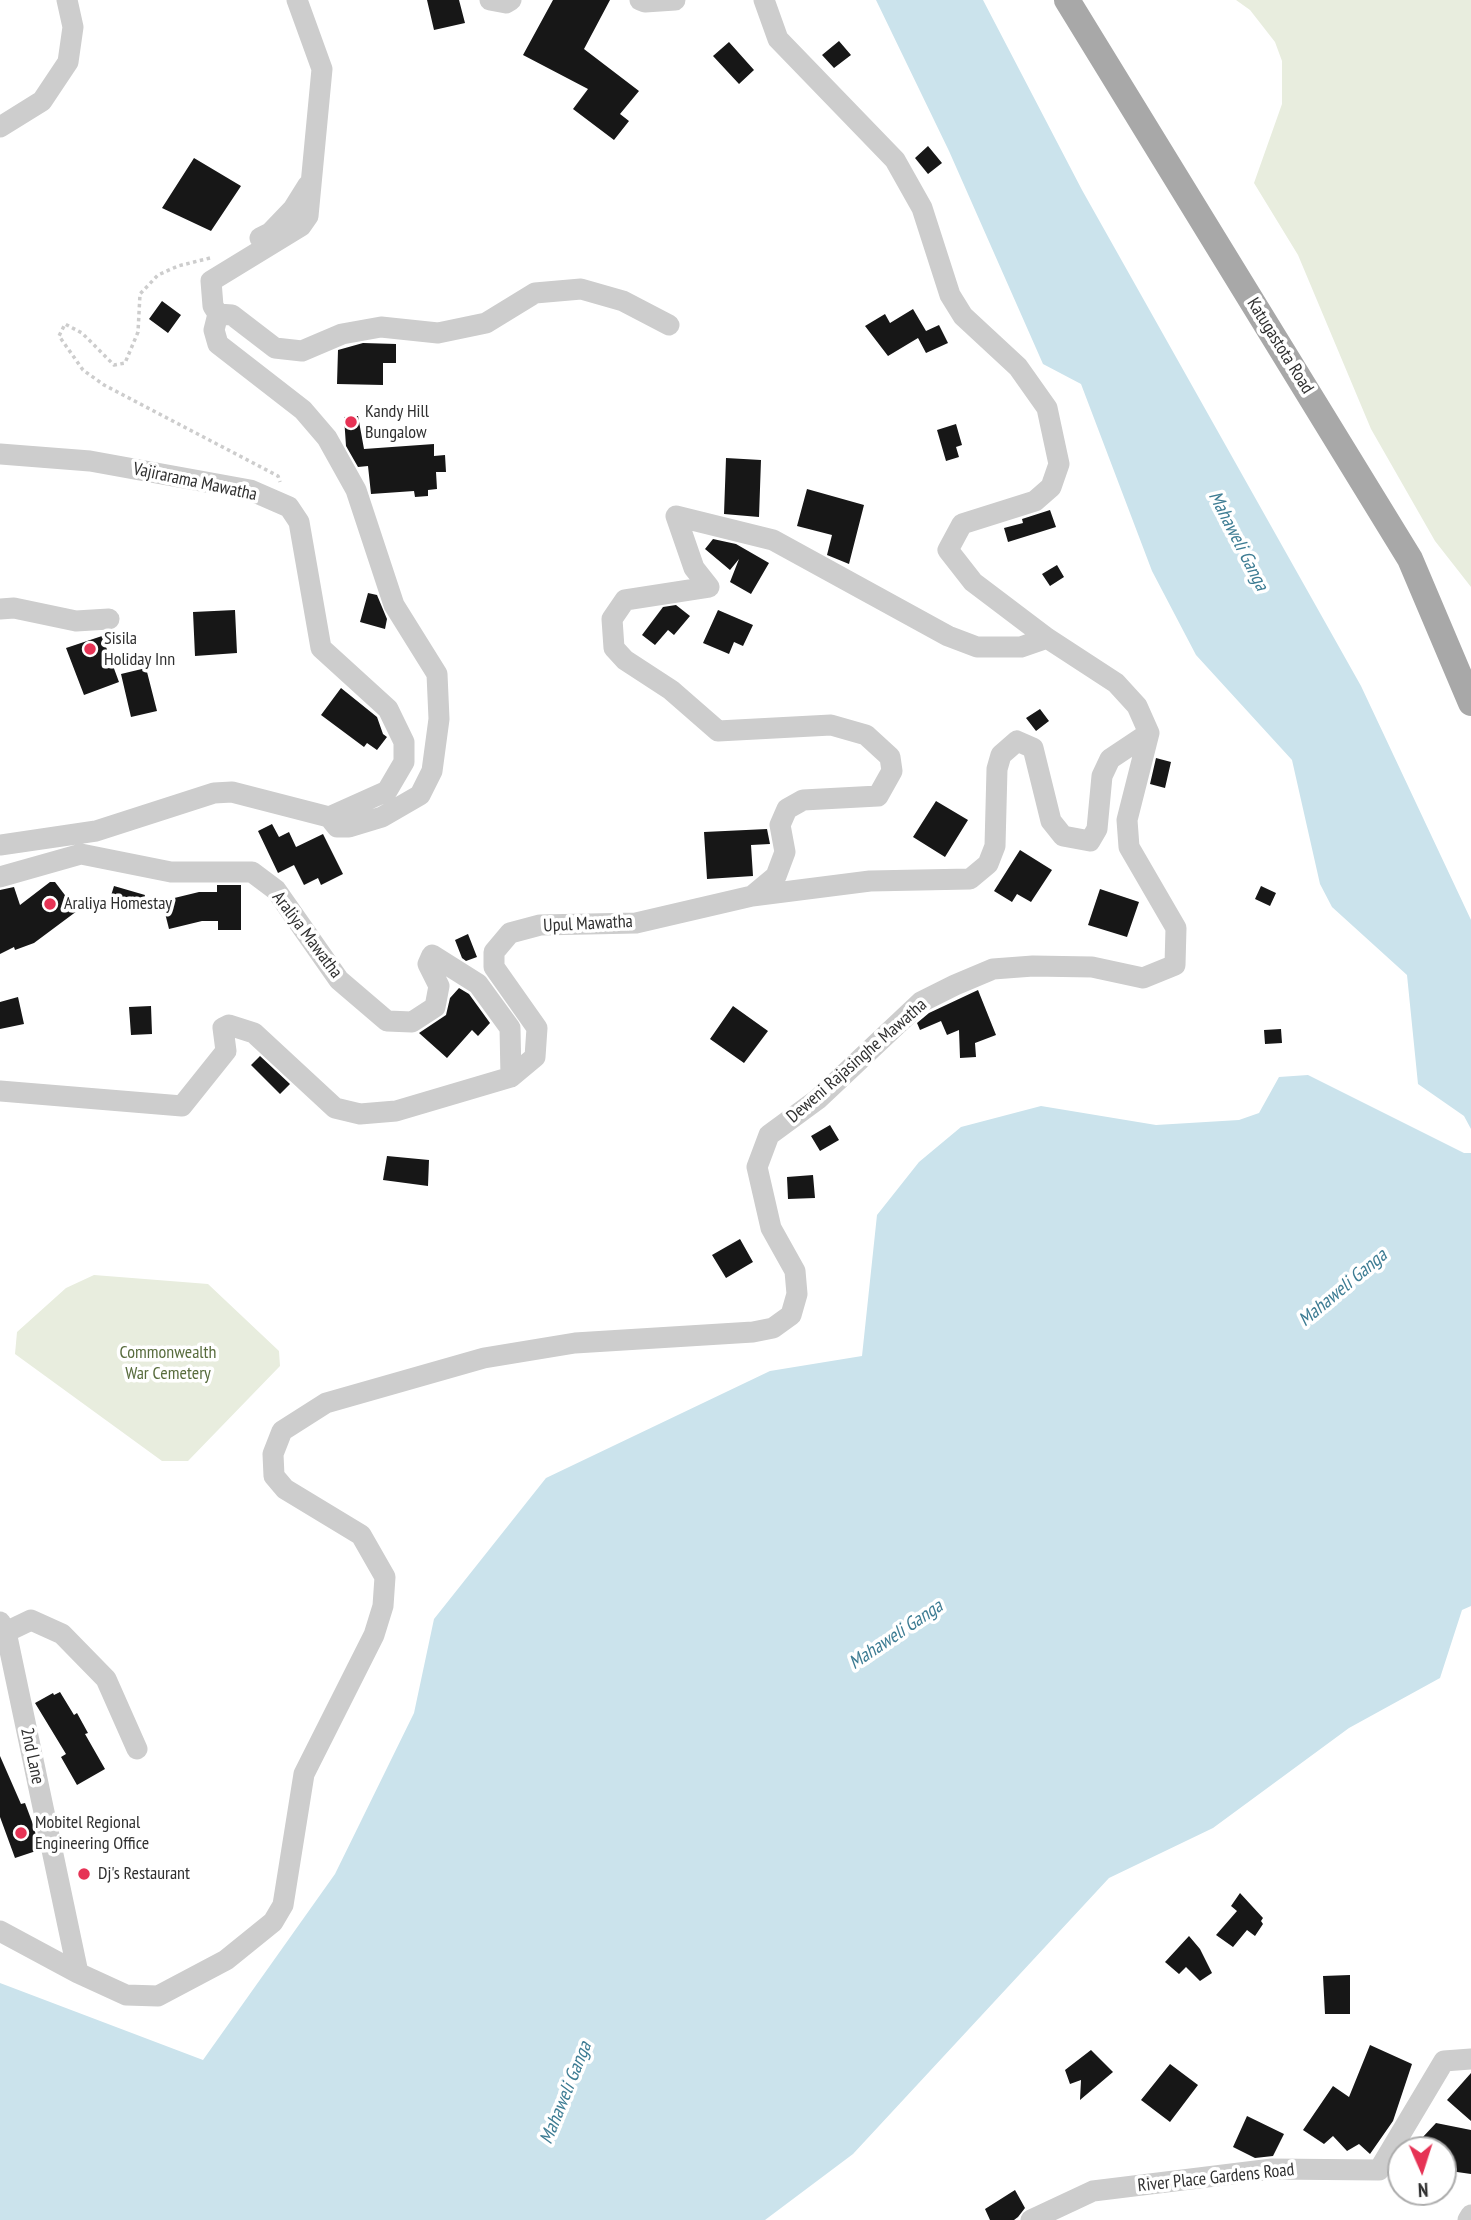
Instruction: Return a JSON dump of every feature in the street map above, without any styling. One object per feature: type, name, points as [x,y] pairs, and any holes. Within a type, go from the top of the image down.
[{"type":"main road","name":"Katugastota Road","points":[[1067,0],[1410,559],[1471,703]]},
{"type":"street","points":[[0,127],[42,101],[68,62],[73,27],[66,0]]},
{"type":"street","points":[[0,845],[96,831],[214,793],[232,792],[329,817],[337,827],[349,827],[382,817],[420,796],[432,771],[439,719],[437,674],[394,606],[356,490],[327,438],[303,410],[218,344],[214,330],[218,314],[214,306],[211,281],[301,226],[308,216],[322,69],[297,0]]},
{"type":"street","points":[[490,0],[511,0]]},
{"type":"street","points":[[640,0],[676,0]]},
{"type":"street","points":[[764,0],[778,38],[895,160],[922,208],[950,296],[963,316],[1018,367],[1047,408],[1059,464],[1051,487],[1035,501],[962,524],[948,550],[974,582],[1047,638],[1115,683],[1137,706],[1149,733]]},
{"type":"street","points":[[239,251],[270,233],[293,209],[311,180]]},
{"type":"street","points":[[218,314],[232,315],[275,348],[302,351],[342,334],[381,327],[439,333],[486,323],[535,293],[581,289],[622,301],[669,325]]},
{"type":"street","name":"Vajirarama Mawatha","points":[[0,454],[90,461],[250,490],[289,507]]},
{"type":"street","points":[[289,507],[299,522],[321,648],[388,709],[404,741],[404,762],[387,792],[329,817]]},
{"type":"street","points":[[752,896],[776,876],[785,852],[780,825],[787,809],[803,800],[878,796],[892,771],[890,757],[866,735],[831,724],[718,731],[671,690],[625,660],[614,648],[612,619],[625,600],[709,587],[694,568],[676,516],[773,540],[948,636],[976,646],[1021,647],[1047,638]]},
{"type":"street","points":[[0,609],[15,608],[76,621],[108,620]]},
{"type":"street","name":"Upul Mawatha","points":[[0,1091],[182,1107],[226,1052],[223,1028],[229,1025],[254,1033],[335,1108],[360,1114],[396,1111],[511,1077],[535,1057],[537,1028],[494,967],[494,952],[510,933],[540,925],[636,923],[752,896],[870,881],[970,880],[988,864],[995,846],[997,769],[1002,755],[1017,741],[1033,748],[1051,821],[1063,836],[1090,841],[1097,829],[1102,776],[1111,759],[1149,733]]},
{"type":"street","name":"Deweni Rajasinghe Mawatha","points":[[0,1931],[78,1973],[126,1995],[158,1996],[226,1960],[273,1922],[284,1905],[304,1774],[374,1635],[383,1606],[385,1577],[360,1535],[285,1489],[274,1476],[273,1454],[282,1431],[326,1403],[484,1358],[575,1343],[753,1332],[773,1328],[791,1315],[797,1294],[795,1271],[771,1228],[757,1167],[769,1135],[818,1099],[921,1002],[968,980],[993,970],[1033,966],[1092,967],[1143,978],[1175,965],[1175,928],[1129,847],[1128,820],[1149,733]]},
{"type":"street","name":"Araliya Mawatha","points":[[0,877],[81,853],[171,872],[251,872],[276,890],[339,980],[387,1021],[412,1022],[435,1007],[439,986],[428,964],[432,955],[478,984],[510,1028],[511,1077]]},
{"type":"street","points":[[3,1627],[31,1620],[62,1634],[106,1679],[137,1749]]},
{"type":"street","name":"2nd Lane","points":[[3,1627],[78,1973]]},
{"type":"street","name":"River Place Gardens Road","points":[[1031,2220],[1093,2191],[1272,2169],[1379,2170],[1444,2061],[1471,2059]]},
{"type":"street","points":[[1468,2220],[1471,2215]]},
{"type":"path","points":[[239,251],[178,266],[158,275],[140,294],[138,332],[125,363],[114,365],[82,333],[65,324],[59,336],[83,370],[104,385],[278,476],[289,507]]},
{"type":"green space","points":[[1236,0],[1471,0],[1471,587],[1435,541],[1371,429],[1298,255],[1254,183],[1282,104],[1282,61],[1275,42],[1250,10]]},
{"type":"green space","name":"Commonwealth War Cemetery","points":[[94,1275],[208,1284],[279,1351],[280,1366],[188,1461],[162,1461],[15,1354],[17,1332],[66,1288]]},
{"type":"water","name":"Mahaweli Ganga","points":[[876,0],[983,0],[1082,190],[1361,686],[1471,920],[1471,1129],[1464,1116],[1418,1084],[1407,975],[1332,907],[1320,884],[1292,760],[1196,655],[1152,571],[1081,384],[1043,364],[949,151]]},
{"type":"water","name":"Mahaweli Ganga","points":[[1308,1075],[1464,1153],[1471,1153],[1471,1606],[1462,1610],[1440,1678],[1349,1728],[1213,1828],[1109,1878],[853,2154],[765,2220],[0,2220],[0,1983],[203,2060],[335,1874],[414,1713],[434,1619],[546,1478],[770,1371],[862,1356],[877,1215],[919,1162],[961,1127],[1041,1106],[1156,1125],[1239,1120],[1259,1113],[1279,1077]]},
{"type":"building","points":[[427,0],[459,0],[465,23],[434,30]]},
{"type":"building","points":[[553,0],[610,0],[584,49],[639,91],[620,114],[629,121],[614,140],[573,109],[588,89],[523,55]]},
{"type":"building","points":[[839,41],[851,55],[834,68],[822,55]]},
{"type":"building","points":[[729,42],[754,70],[739,84],[713,56]]},
{"type":"building","points":[[928,146],[942,163],[928,174],[915,158]]},
{"type":"building","points":[[194,158],[241,186],[211,231],[162,208]]},
{"type":"building","points":[[162,301],[181,315],[168,333],[149,319]]},
{"type":"building","points":[[913,309],[926,331],[939,325],[948,343],[926,353],[918,338],[888,356],[865,326],[885,314],[890,323]]},
{"type":"building","points":[[363,343],[396,344],[396,363],[383,363],[383,385],[337,384],[338,350]]},
{"type":"building","points":[[358,416],[364,449],[434,444],[434,456],[445,455],[446,472],[436,472],[437,489],[428,490],[428,496],[415,497],[414,491],[371,494],[368,466],[358,467],[346,446],[344,417]]},
{"type":"building","points":[[956,424],[962,445],[956,447],[959,457],[946,461],[937,430]]},
{"type":"building","points":[[726,458],[761,460],[759,517],[724,514]]},
{"type":"building","points":[[807,489],[864,505],[849,564],[827,555],[832,535],[797,526]]},
{"type":"building","points":[[1050,510],[1056,527],[1008,542],[1004,528],[1023,523],[1022,519]]},
{"type":"building","points":[[713,539],[736,544],[769,563],[751,594],[730,582],[739,559],[730,570],[705,549]]},
{"type":"building","points":[[1057,565],[1064,577],[1050,586],[1042,574]]},
{"type":"building","points":[[368,593],[377,595],[387,619],[385,629],[360,622]]},
{"type":"building","points":[[676,605],[690,616],[674,635],[668,630],[655,645],[642,635],[663,607]]},
{"type":"building","points":[[235,610],[237,653],[195,656],[193,612]]},
{"type":"building","points":[[718,610],[753,625],[743,646],[734,642],[729,654],[703,643]]},
{"type":"building","points":[[102,636],[119,682],[84,695],[66,648]]},
{"type":"building","points":[[146,668],[157,711],[131,717],[121,674]]},
{"type":"building","points":[[341,688],[377,717],[383,734],[387,737],[377,750],[367,743],[364,747],[321,715]]},
{"type":"building","points":[[1040,709],[1049,721],[1036,731],[1026,718]]},
{"type":"building","points":[[1156,758],[1171,762],[1165,788],[1150,784]]},
{"type":"building","points":[[936,801],[968,820],[945,857],[913,837]]},
{"type":"building","points":[[272,824],[279,837],[289,832],[296,847],[323,834],[343,874],[321,885],[318,878],[304,885],[294,865],[278,873],[258,831]]},
{"type":"building","points":[[767,829],[770,844],[751,845],[753,876],[707,879],[704,832]]},
{"type":"building","points":[[1020,850],[1052,870],[1031,902],[1017,894],[1012,902],[994,891]]},
{"type":"building","points":[[50,882],[55,882],[77,911],[34,943],[15,950],[14,947],[0,954],[0,890],[14,887],[20,905]]},
{"type":"building","points":[[217,885],[241,885],[241,930],[218,930],[218,921],[202,921],[169,929],[162,901],[199,892],[217,892]]},
{"type":"building","points":[[114,886],[145,895],[141,909],[109,902]]},
{"type":"building","points":[[1261,886],[1276,893],[1270,906],[1255,899]]},
{"type":"building","points":[[1100,889],[1139,902],[1127,937],[1088,925]]},
{"type":"building","points":[[468,934],[477,957],[466,961],[462,958],[455,940]]},
{"type":"building","points":[[459,988],[469,994],[490,1023],[478,1036],[472,1030],[447,1058],[419,1033],[446,1015],[450,998]]},
{"type":"building","points":[[978,990],[996,1035],[975,1043],[976,1057],[960,1058],[959,1030],[947,1035],[941,1021],[920,1030],[917,1023],[929,1013]]},
{"type":"building","points":[[18,997],[24,1024],[0,1029],[0,1002]]},
{"type":"building","points":[[151,1006],[152,1034],[131,1035],[129,1007]]},
{"type":"building","points":[[733,1006],[768,1031],[744,1063],[710,1039]]},
{"type":"building","points":[[1281,1029],[1282,1043],[1265,1044],[1264,1030]]},
{"type":"building","points":[[260,1056],[290,1084],[280,1094],[251,1065]]},
{"type":"building","points":[[830,1125],[839,1140],[820,1151],[811,1136]]},
{"type":"building","points":[[387,1156],[429,1160],[428,1186],[383,1180]]},
{"type":"building","points":[[813,1175],[815,1198],[788,1199],[787,1177]]},
{"type":"building","points":[[740,1239],[753,1262],[726,1278],[712,1255]]},
{"type":"building","points":[[60,1692],[74,1715],[77,1713],[88,1733],[85,1734],[105,1769],[77,1785],[61,1757],[66,1754],[35,1703]]},
{"type":"building","name":"Mobitel Regional Engineering Office","points":[[0,1756],[21,1804],[25,1803],[39,1850],[15,1858],[0,1817]]},
{"type":"building","points":[[1240,1893],[1263,1918],[1263,1924],[1255,1936],[1247,1930],[1233,1947],[1216,1935],[1237,1911],[1231,1906]]},
{"type":"building","points":[[1189,1936],[1200,1949],[1212,1973],[1200,1981],[1186,1967],[1179,1974],[1165,1962]]},
{"type":"building","points":[[1350,1975],[1350,2014],[1325,2014],[1323,1976]]},
{"type":"building","points":[[1370,2045],[1412,2064],[1393,2121],[1370,2154],[1359,2144],[1347,2151],[1333,2136],[1324,2144],[1303,2130],[1333,2086],[1349,2097]]},
{"type":"building","points":[[1091,2050],[1113,2072],[1080,2100],[1081,2080],[1070,2084],[1065,2070]]},
{"type":"building","points":[[1170,2064],[1198,2085],[1170,2122],[1141,2100]]},
{"type":"building","points":[[1471,2073],[1471,2121],[1447,2100]]},
{"type":"building","points":[[1247,2116],[1284,2134],[1273,2156],[1255,2158],[1233,2147]]},
{"type":"building","points":[[1436,2123],[1471,2130],[1471,2174],[1457,2172],[1457,2136],[1424,2136]]},
{"type":"building","points":[[1015,2190],[1025,2208],[1018,2217],[1014,2220],[990,2220],[985,2209]]},
{"type":"place","name":"Kandy Hill Bungalow","points":[[351,422]]},
{"type":"place","name":"Sisila Holiday Inn","points":[[90,649]]},
{"type":"place","name":"Araliya Homestay","points":[[50,904]]},
{"type":"place","name":"Mobitel Regional Engineering Office","points":[[21,1833]]},
{"type":"place","name":"Dj's Restaurant","points":[[84,1874]]}]
